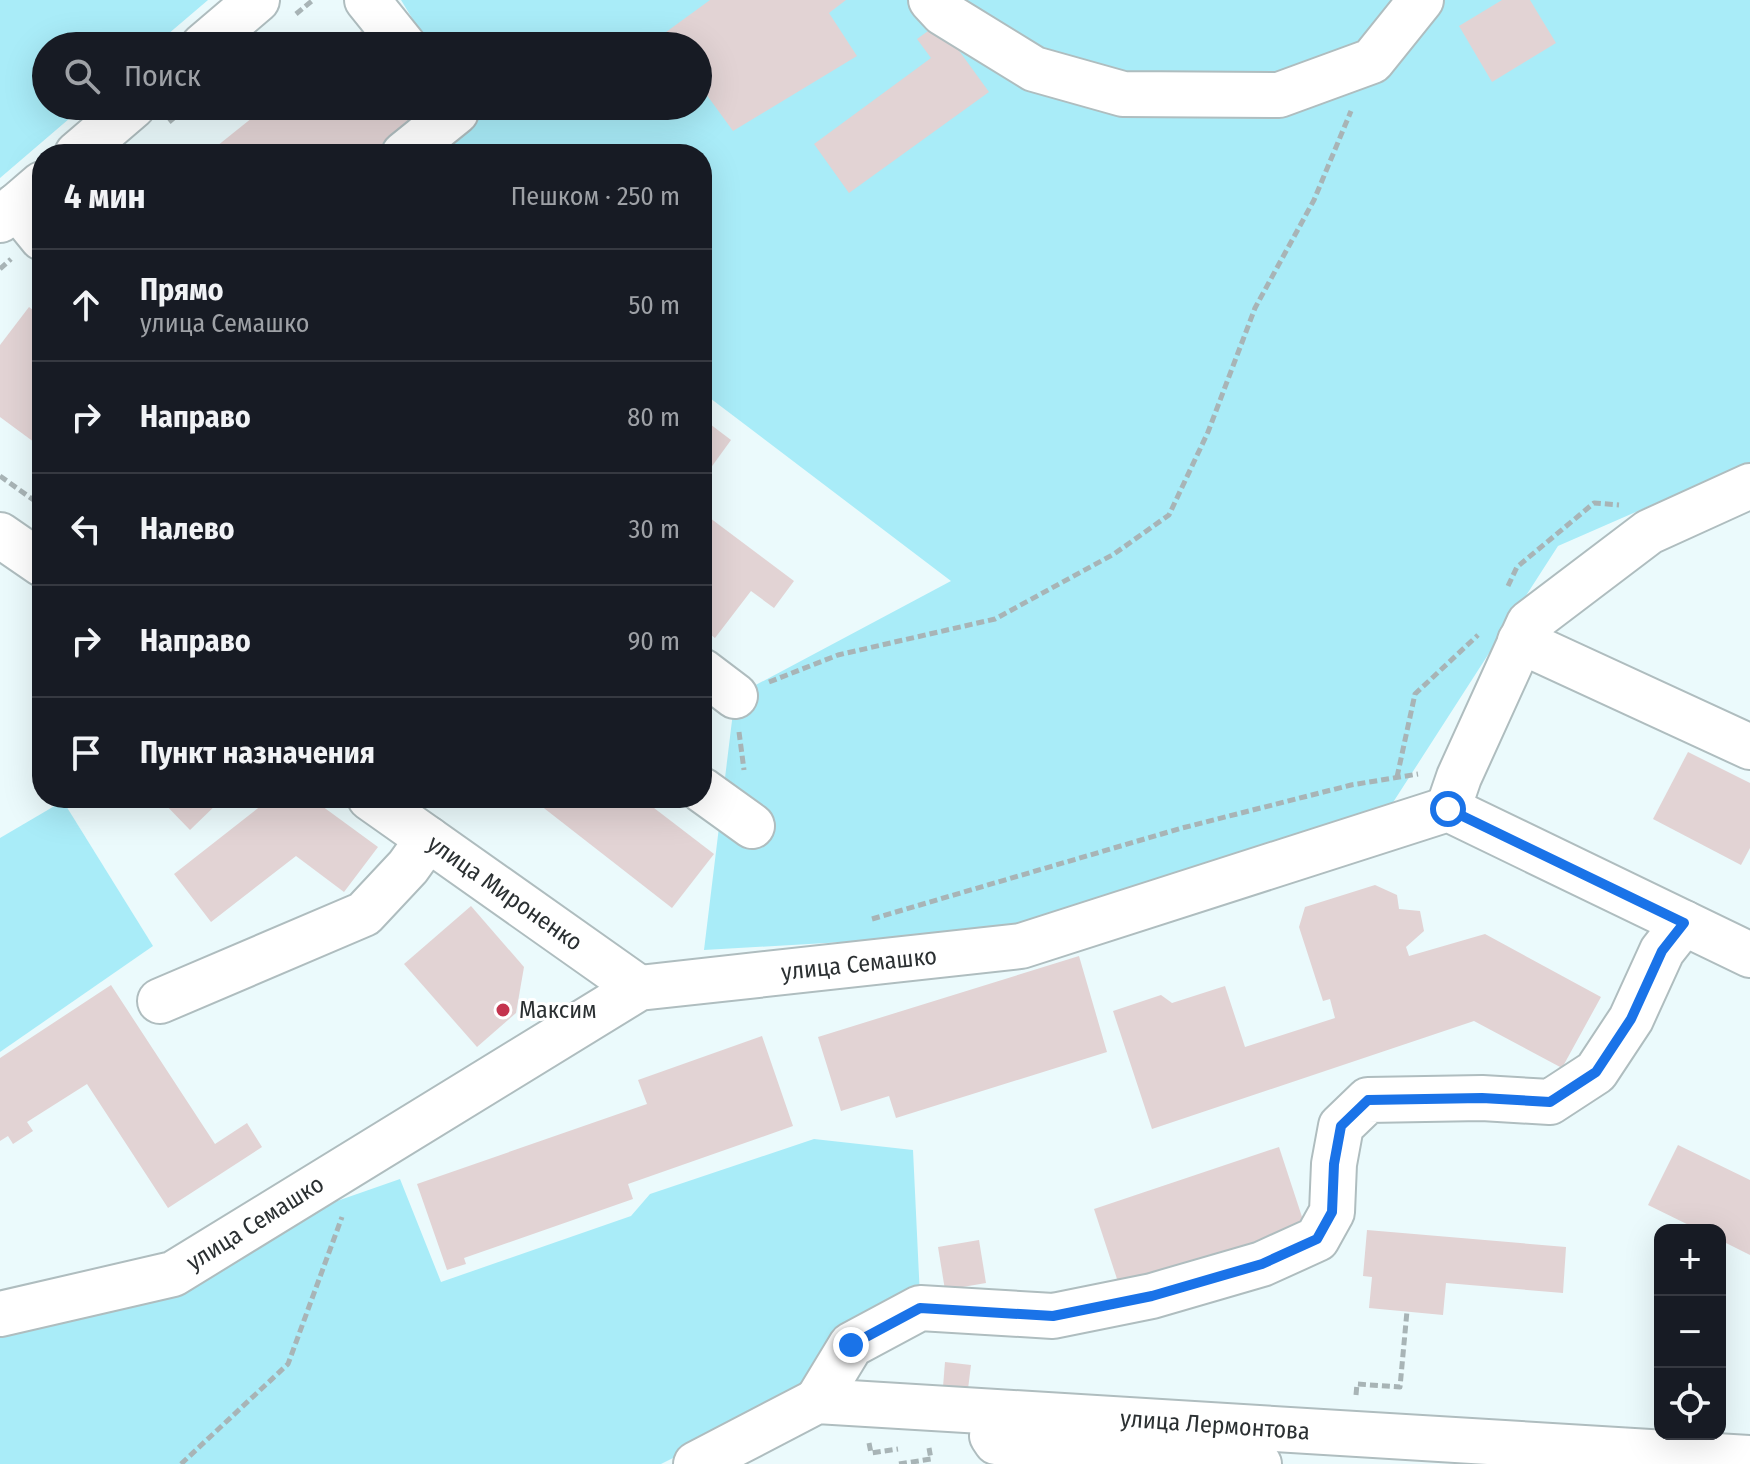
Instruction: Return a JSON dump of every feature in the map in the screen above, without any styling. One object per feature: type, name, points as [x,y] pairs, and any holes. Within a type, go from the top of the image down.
[{"type":"street","points":[[219,32],[257,0]]},
{"type":"street","points":[[367,0],[393,32]]},
{"type":"street","points":[[931,0],[943,13],[1034,69],[1123,94],[1279,95],[1372,61],[1421,0]]},
{"type":"street","points":[[89,144],[117,120]]},
{"type":"street","points":[[416,144],[446,120]]},
{"type":"street","points":[[1750,486],[1649,532],[1529,623],[1453,793],[1684,923],[1750,955]]},
{"type":"street","points":[[0,535],[32,557]]},
{"type":"street","points":[[1520,641],[1750,747]]},
{"type":"street","name":"улица Семашко","points":[[0,1314],[173,1274],[639,988],[1021,946],[1453,793]]},
{"type":"street","points":[[712,797],[752,826]]},
{"type":"street","name":"улица Мироненко","points":[[387,808],[639,988]]},
{"type":"street","points":[[160,1001],[364,914],[408,867],[428,839]]},
{"type":"street","points":[[696,1464],[817,1401],[851,1345],[920,1308],[1053,1316],[1152,1296],[1194,1284],[1262,1264],[1317,1239],[1332,1212],[1334,1164],[1341,1126],[1368,1100],[1482,1098],[1550,1102],[1596,1072],[1631,1019],[1662,951],[1684,923]]},
{"type":"street","name":"улица Лермонтова","points":[[817,1401],[1717,1458]]},
{"type":"street","points":[[975,1411],[996,1442],[1259,1464]]},
{"type":"path","points":[[752,826],[718,683],[995,619],[1114,554],[1169,515],[1208,432],[1255,308],[1314,200],[1372,61]]},
{"type":"path","points":[[0,476],[32,499]]},
{"type":"path","points":[[861,923],[1182,828],[1351,785],[1419,774],[1453,793]]},
{"type":"path","points":[[181,1464],[288,1364],[343,1216]]},
{"type":"path","points":[[1402,1369],[1407,1311]]},
{"type":"path","points":[[899,1464],[931,1459],[929,1445]]},
{"type":"shaded area","points":[[0,0],[208,0],[170,32],[32,32],[32,120],[68,120],[40,144],[32,144],[32,151],[0,178]]},
{"type":"shaded area","points":[[401,0],[1750,0],[1750,462],[1558,546],[1392,804],[1014,932],[704,950],[735,696],[951,581],[712,400],[712,144],[430,144],[453,120],[712,120],[712,32],[420,32]]},
{"type":"shaded area","points":[[51,808],[67,808],[153,946],[0,1052],[0,838]]},
{"type":"shaded area","points":[[814,1139],[913,1150],[920,1297],[809,1390],[661,1464],[0,1464],[0,1334],[173,1298],[317,1208],[400,1179],[441,1282],[631,1216],[650,1194]]},
{"type":"building","points":[[710,0],[846,0],[829,13],[857,56],[733,131],[712,102],[712,32],[666,32]]},
{"type":"building","points":[[1502,0],[1530,0],[1556,43],[1492,82],[1459,26]]},
{"type":"building","points":[[939,23],[989,92],[849,193],[814,144],[931,58],[917,39]]},
{"type":"building","points":[[250,120],[416,120],[386,144],[220,144]]},
{"type":"building","points":[[29,307],[32,309],[32,441],[0,417],[0,345]]},
{"type":"building","points":[[712,426],[731,440],[712,466]]},
{"type":"building","points":[[712,520],[794,581],[774,608],[751,591],[715,638],[712,636]]},
{"type":"building","points":[[1688,752],[1750,783],[1750,848],[1741,865],[1653,819]]},
{"type":"building","points":[[169,808],[213,808],[190,830]]},
{"type":"building","points":[[258,808],[325,808],[378,847],[344,892],[296,856],[211,922],[174,874]]},
{"type":"building","points":[[544,808],[654,808],[714,854],[672,908]]},
{"type":"building","points":[[1375,885],[1397,895],[1399,909],[1420,911],[1424,931],[1406,947],[1409,956],[1485,934],[1601,997],[1562,1068],[1474,1021],[1152,1129],[1113,1011],[1161,995],[1172,1003],[1225,986],[1245,1047],[1335,1018],[1330,999],[1323,1001],[1299,927],[1305,907]]},
{"type":"building","points":[[471,906],[524,967],[516,1013],[477,1047],[404,964]]},
{"type":"building","points":[[1079,956],[1107,1052],[896,1118],[889,1096],[841,1111],[818,1037]]},
{"type":"building","points":[[111,985],[215,1144],[247,1123],[262,1147],[168,1208],[87,1084],[27,1122],[33,1131],[13,1144],[8,1136],[0,1141],[0,1058]]},
{"type":"building","points":[[762,1036],[793,1126],[628,1184],[633,1199],[464,1258],[466,1264],[447,1270],[417,1184],[647,1104],[638,1080]]},
{"type":"building","points":[[1678,1145],[1750,1180],[1750,1255],[1726,1243],[1726,1224],[1687,1224],[1648,1205]]},
{"type":"building","points":[[1279,1147],[1305,1226],[1120,1288],[1094,1209]]},
{"type":"building","points":[[1367,1230],[1566,1247],[1563,1293],[1446,1283],[1443,1315],[1369,1308],[1372,1277],[1363,1276]]},
{"type":"building","points":[[979,1240],[986,1283],[945,1290],[938,1247]]},
{"type":"building","points":[[945,1362],[971,1365],[968,1389],[943,1387]]},
{"type":"place","name":"Максим","points":[[503,1010]]},
{"type":"route","points":[[851,1345],[920,1308],[1053,1316],[1152,1296],[1262,1264],[1317,1239],[1332,1212],[1334,1164],[1341,1126],[1368,1100],[1482,1098],[1550,1102],[1596,1072],[1631,1019],[1662,951],[1684,923],[1448,809]]}]
